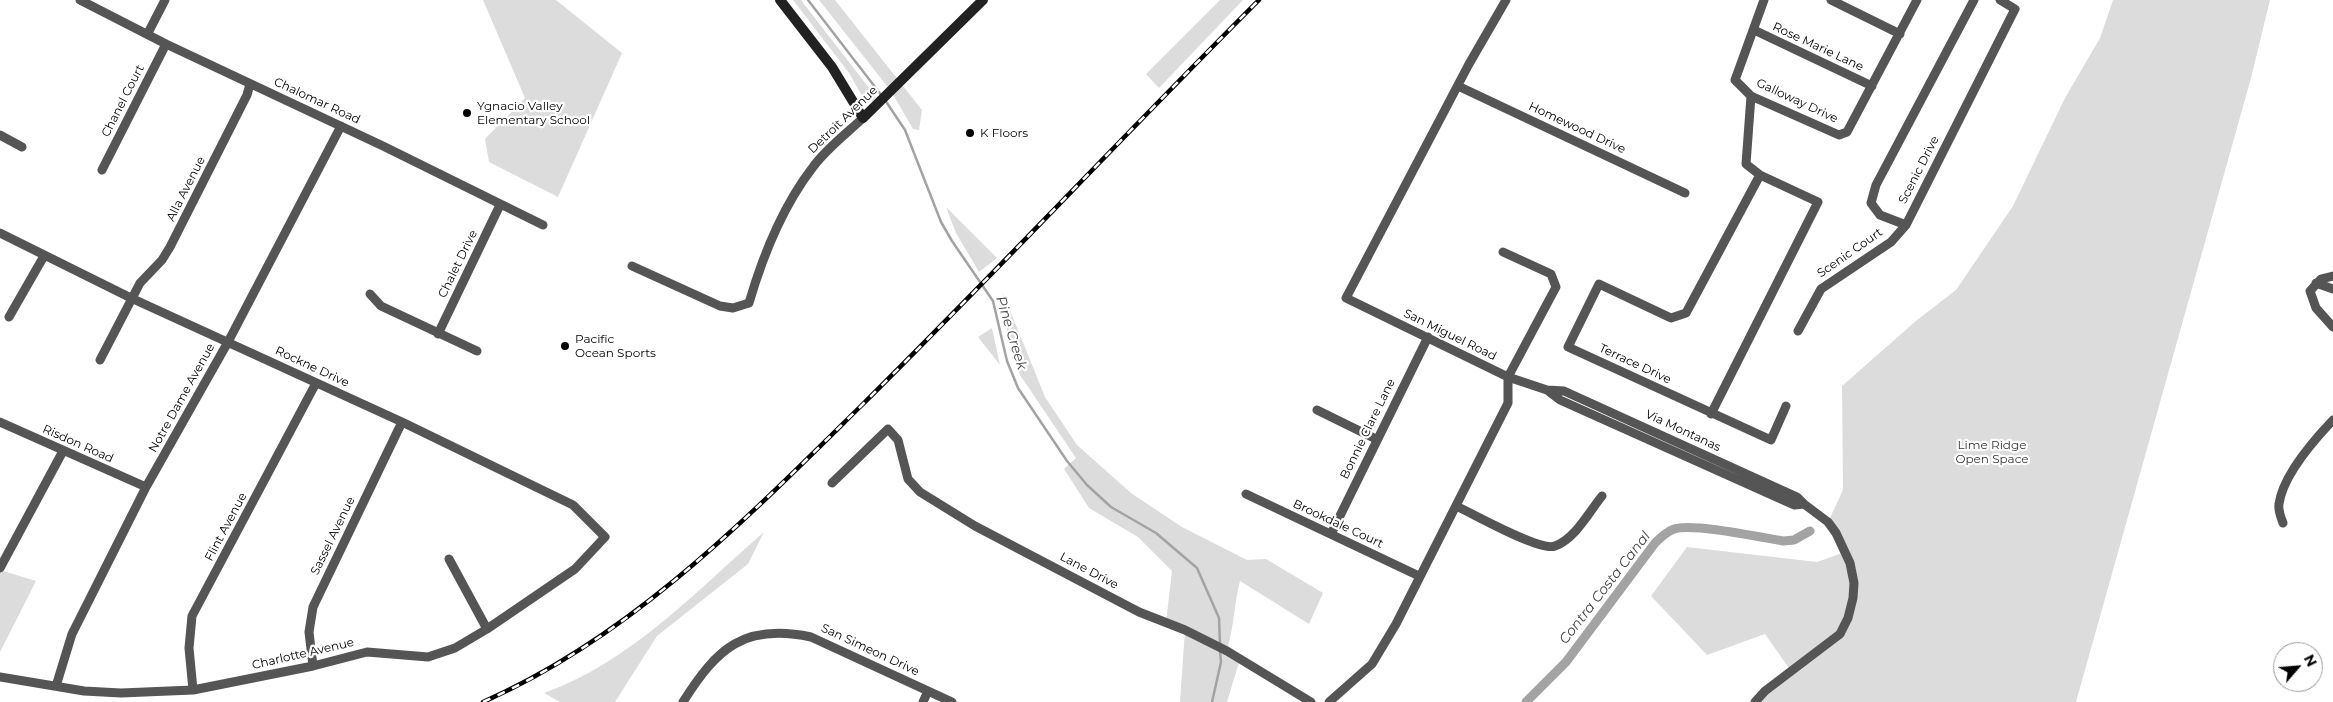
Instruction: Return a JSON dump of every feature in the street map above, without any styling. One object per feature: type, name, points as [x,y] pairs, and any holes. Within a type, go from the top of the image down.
[{"type":"street","name":"Chalomar Road","points":[[80,0],[148,33],[166,44],[341,126],[543,225]]},
{"type":"street","points":[[148,33],[165,0]]},
{"type":"street","points":[[780,0],[832,67],[863,118]]},
{"type":"street","name":"Detroit Avenue","points":[[632,266],[720,306],[733,308],[749,303],[755,283],[787,206],[813,166],[983,0]]},
{"type":"street","name":"San Miguel Road","points":[[1506,0],[1469,64],[1346,298],[1428,336],[1508,377]]},
{"type":"street","name":"Galloway Drive","points":[[1764,0],[1735,80],[1751,96],[1839,135],[1847,132],[1917,0]]},
{"type":"street","points":[[1831,0],[1847,3],[1900,34]]},
{"type":"street","name":"Scenic Drive","points":[[1974,0],[1876,185],[1871,203],[1880,215],[1906,224],[2015,9],[2000,0]]},
{"type":"street","name":"Rose Marie Lane","points":[[1754,30],[1872,86]]},
{"type":"street","name":"Chanel Court","points":[[102,170],[166,44]]},
{"type":"street","name":"Alla Avenue","points":[[100,360],[140,283],[162,260],[170,247],[247,95],[250,84]]},
{"type":"street","name":"Homewood Drive","points":[[1458,86],[1686,193]]},
{"type":"street","points":[[1751,96],[1746,164],[1760,175],[1818,202],[1710,414],[1771,440],[1786,406]]},
{"type":"street","name":"Notre Dame Avenue","points":[[56,686],[72,634],[146,487],[228,342],[341,126]]},
{"type":"street","points":[[0,134],[22,146]]},
{"type":"street","name":"Terrace Drive","points":[[1710,414],[1607,363],[1568,347],[1599,284],[1671,318],[1686,313],[1760,175]]},
{"type":"street","name":"Chalet Drive","points":[[438,334],[500,205]]},
{"type":"street","name":"Scenic Court","points":[[1798,331],[1822,289],[1891,242],[1906,224]]},
{"type":"street","name":"Rockne Drive","points":[[0,233],[131,298],[402,422],[573,505],[605,537]]},
{"type":"street","points":[[1329,702],[1372,664],[1396,624],[1418,576],[1508,403],[1508,377],[1556,287],[1551,274],[1503,252]]},
{"type":"street","points":[[9,317],[44,256]]},
{"type":"street","points":[[2333,276],[2316,283],[2310,291],[2316,308],[2333,327]]},
{"type":"street","points":[[2316,283],[2333,289]]},
{"type":"street","points":[[370,294],[381,306],[478,351]]},
{"type":"street","name":"Bonnie Clare Lane","points":[[1331,534],[1428,336]]},
{"type":"street","name":"Via Montanas","points":[[1508,377],[1547,390],[1560,400],[1794,505],[1804,504],[1828,522],[1836,532],[1850,563],[1854,583],[1848,618],[1840,634],[1765,691],[1755,702]]},
{"type":"street","name":"Flint Avenue","points":[[193,690],[188,648],[192,616],[316,383]]},
{"type":"street","points":[[1317,410],[1376,439]]},
{"type":"street","points":[[2283,523],[2279,506],[2287,479],[2318,435],[2333,420]]},
{"type":"street","name":"Risdon Road","points":[[0,422],[146,487]]},
{"type":"street","name":"Sassel Avenue","points":[[313,666],[309,632],[313,606],[402,422]]},
{"type":"street","name":"Lane Drive","points":[[832,483],[888,429],[898,440],[908,479],[920,492],[976,526],[1122,603],[1185,630],[1227,651],[1312,702]]},
{"type":"street","points":[[0,568],[63,451]]},
{"type":"street","name":"Brookdale Court","points":[[1246,494],[1418,576]]},
{"type":"street","points":[[1456,506],[1538,546],[1553,547],[1568,538],[1602,496]]},
{"type":"street","name":"Charlotte Avenue","points":[[0,677],[84,691],[121,693],[193,690],[313,666],[367,652],[428,657],[454,648],[487,629],[575,569],[605,537]]},
{"type":"street","points":[[449,560],[487,629]]},
{"type":"street","name":"San Simeon Drive","points":[[683,702],[701,674],[719,654],[744,640],[768,633],[790,632],[811,637],[952,702]]},
{"type":"street","points":[[922,702],[928,691]]},
{"type":"green space","points":[[483,0],[556,0],[622,53],[558,197],[489,162],[485,139],[525,98]]},
{"type":"green space","points":[[793,0],[801,0],[876,97],[873,101],[865,101],[849,73]]},
{"type":"green space","points":[[819,0],[835,0],[922,110],[919,130],[913,129],[891,91]]},
{"type":"green space","points":[[1220,0],[1243,0],[1159,88],[1146,74]]},
{"type":"green space","name":"Lime Ridge Open Space","points":[[2113,0],[2270,0],[2251,78],[2076,702],[1755,702],[1791,671],[1765,634],[1707,655],[1651,596],[1687,547],[1817,562],[1845,552],[1828,522],[1843,490],[1842,386],[1917,320],[1956,290],[2013,206],[2065,98],[2100,38]]},
{"type":"green space","points":[[946,207],[997,258],[979,272],[956,233]]},
{"type":"green space","points":[[1003,293],[1045,397],[1077,445],[1131,493],[1182,527],[1247,560],[1266,559],[1323,593],[1309,624],[1240,581],[1227,650],[1240,659],[1227,702],[1180,702],[1185,630],[1166,622],[1172,571],[1138,537],[1089,508],[1064,469],[1076,458],[1020,375],[1005,323]]},
{"type":"green space","points":[[992,328],[1000,365],[978,337]]},
{"type":"green space","points":[[764,532],[748,564],[657,636],[615,702],[560,702],[544,693],[576,680],[634,644],[687,601]]},
{"type":"green space","points":[[0,570],[36,581],[0,652]]},
{"type":"waterway","name":"Pine Creek","points":[[808,0],[882,96]]},
{"type":"waterway","name":"Pine Creek","points":[[885,100],[905,130],[941,222],[993,301],[1007,361],[1018,388],[1067,461],[1087,485],[1111,507],[1156,533],[1197,568],[1219,618],[1220,645]]},
{"type":"waterway","name":"Contra Costa Canal","points":[[1526,702],[1566,662],[1655,543],[1668,532],[1674,529],[1696,528],[1727,531],[1783,541],[1794,540],[1810,531]]},
{"type":"waterway","name":"Pine Creek","points":[[1212,702],[1221,662],[1220,651]]},
{"type":"railway","points":[[483,702],[538,675],[639,609],[732,531],[913,354],[1259,0]]},
{"type":"place","name":"Ygnacio Valley Elementary School","points":[[467,113]]},
{"type":"place","name":"K Floors","points":[[970,133]]},
{"type":"place","name":"Pacific Ocean Sports","points":[[565,346]]}]
